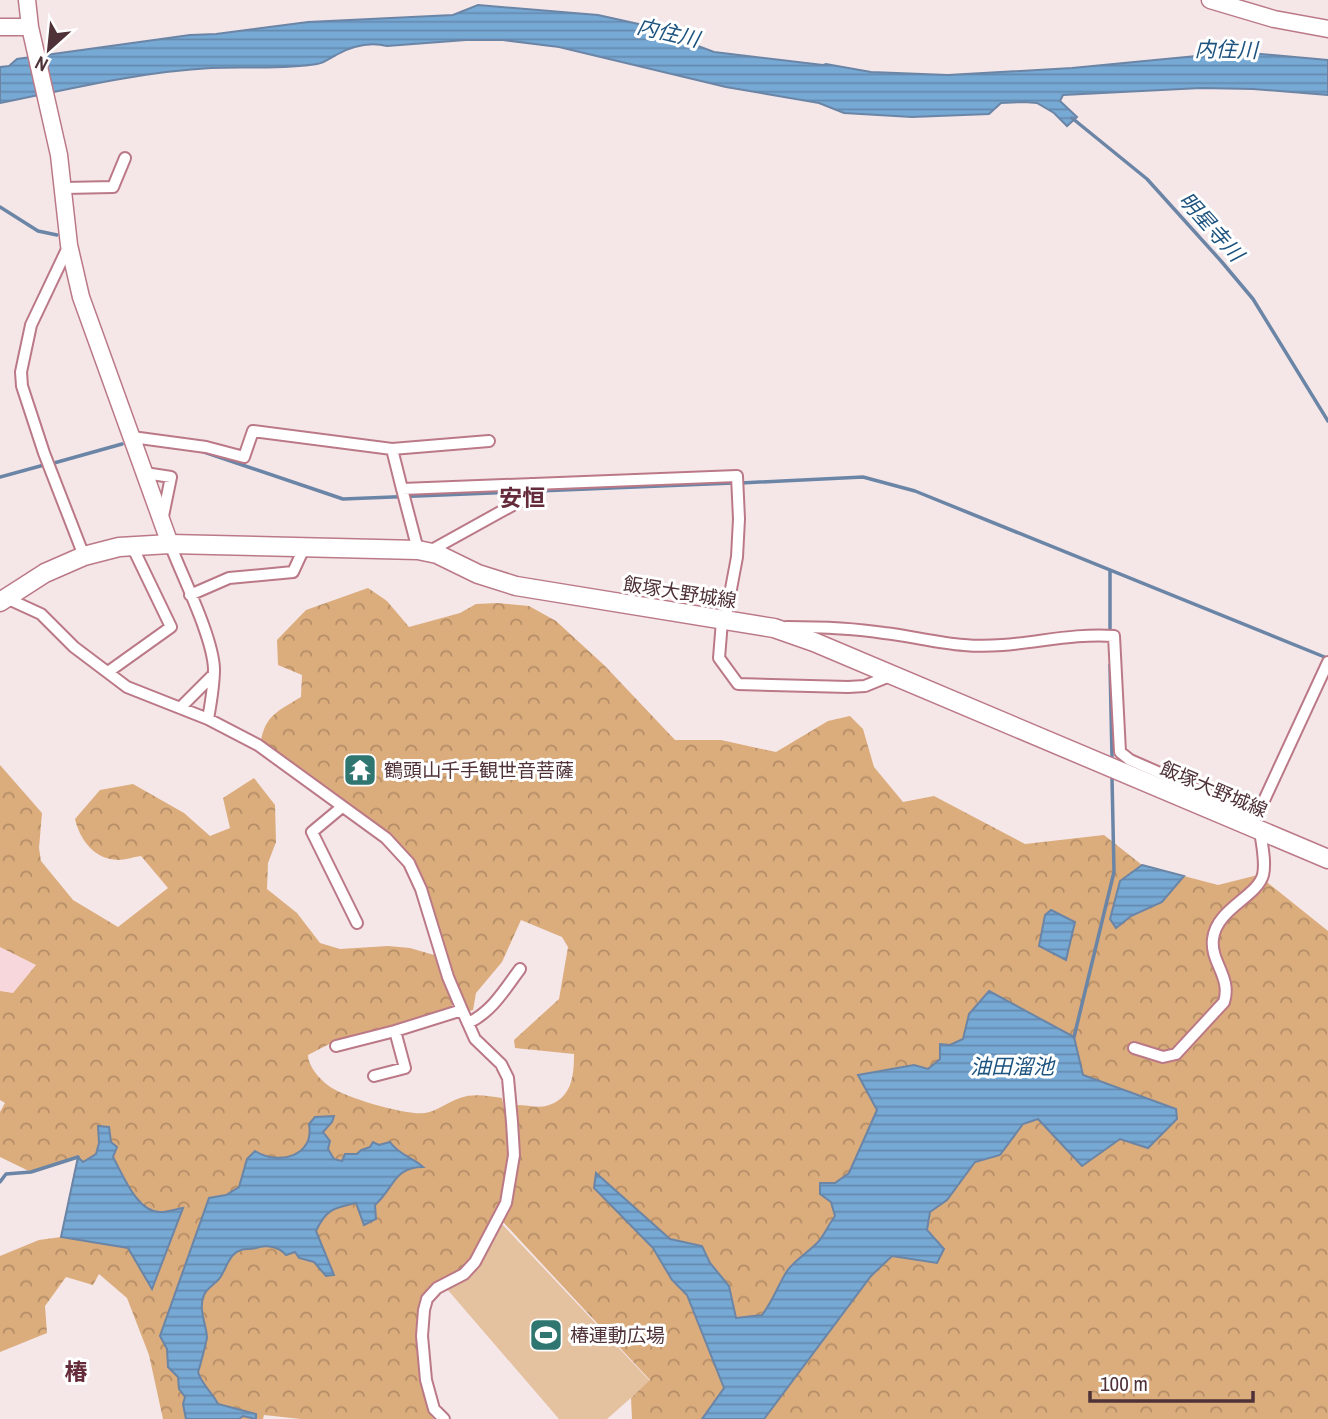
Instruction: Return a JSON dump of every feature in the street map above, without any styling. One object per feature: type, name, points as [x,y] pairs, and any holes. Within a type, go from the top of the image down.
[{"type":"main road","name":"飯塚大野城線","points":[[3,600],[44,573],[84,556],[119,547],[170,544],[423,551],[478,574],[516,586],[774,628],[1256,824],[1328,859]]},
{"type":"street","points":[[27,0],[32,35],[59,155],[69,245],[81,297],[211,649],[214,674],[208,719]]},
{"type":"street","points":[[1210,0],[1275,19],[1328,29]]},
{"type":"street","points":[[0,27],[32,35]]},
{"type":"street","points":[[64,188],[113,187],[125,158]]},
{"type":"street","points":[[69,245],[31,325],[21,372],[22,386],[44,453],[84,556]]},
{"type":"street","points":[[132,437],[206,447],[244,457],[253,431],[392,449],[489,441]]},
{"type":"street","points":[[392,449],[423,551],[531,490]]},
{"type":"street","points":[[145,473],[171,477],[162,521]]},
{"type":"street","points":[[404,495],[531,490],[737,476],[737,557],[719,658],[738,684],[848,687],[865,686],[892,675]]},
{"type":"street","points":[[108,672],[171,627],[132,546]]},
{"type":"street","points":[[190,595],[229,578],[293,572],[305,546]]},
{"type":"street","points":[[3,600],[41,614],[74,647],[127,687],[208,719],[258,745],[386,838],[409,863],[421,889],[448,977],[475,1039],[501,1064],[508,1078],[514,1155],[506,1203],[475,1262],[464,1274],[437,1288],[427,1299],[424,1310],[422,1336],[426,1380],[434,1409],[444,1419]]},
{"type":"street","points":[[774,628],[846,629],[964,646],[1032,643],[1091,634],[1114,636],[1120,752],[1130,760],[1256,824]]},
{"type":"street","points":[[1134,1048],[1163,1057],[1176,1055],[1224,1002],[1227,991],[1214,954],[1213,939],[1217,926],[1225,916],[1262,878],[1264,867],[1256,824],[1328,662]]},
{"type":"street","points":[[180,708],[214,674]]},
{"type":"street","points":[[342,807],[312,832],[357,923]]},
{"type":"street","points":[[468,1023],[480,1018],[496,1002],[520,969]]},
{"type":"street","points":[[336,1046],[462,1010]]},
{"type":"street","points":[[374,1076],[405,1068],[395,1031]]},
{"type":"shaded area","points":[[0,947],[36,965],[13,993],[0,991]]},
{"type":"shaded area","name":"椿運動広場","points":[[501,1223],[650,1381],[607,1419],[559,1419],[447,1289],[480,1266]]},
{"type":"green space","points":[[368,588],[387,601],[409,627],[460,613],[476,604],[529,606],[556,621],[605,666],[675,740],[721,740],[776,752],[828,721],[850,716],[863,729],[874,767],[903,802],[934,796],[1025,844],[1104,835],[1142,865],[1218,885],[1258,875],[1328,931],[1328,1419],[632,1419],[631,1398],[650,1380],[503,1222],[515,1179],[517,1105],[543,1107],[555,1103],[566,1092],[572,1078],[574,1054],[515,1048],[514,1040],[559,999],[568,947],[562,937],[521,920],[502,962],[476,993],[473,1010],[466,1012],[412,857],[393,838],[261,741],[270,719],[301,697],[302,675],[278,665],[277,640],[306,610]]},
{"type":"green space","points":[[0,765],[42,813],[39,848],[41,861],[73,900],[118,927],[168,888],[141,856],[121,860],[109,859],[95,852],[84,841],[75,819],[100,790],[133,784],[184,813],[210,836],[230,828],[223,798],[254,778],[275,805],[276,842],[268,863],[267,889],[297,913],[320,943],[340,949],[388,946],[410,948],[434,955],[453,1003],[450,1010],[335,1041],[308,1055],[316,1074],[332,1088],[350,1097],[392,1109],[425,1113],[465,1096],[502,1098],[509,1149],[506,1179],[496,1210],[467,1264],[429,1288],[418,1309],[418,1361],[424,1397],[434,1419],[301,1419],[264,1415],[263,1419],[163,1419],[149,1355],[127,1298],[99,1274],[93,1285],[66,1277],[45,1306],[47,1333],[0,1352],[0,1256],[39,1240],[61,1237],[77,1158],[31,1172],[0,1157],[0,1112],[5,1103],[0,1100],[0,991],[13,993],[36,965],[0,947]]},
{"type":"water","name":"内住川","points":[[478,5],[598,15],[688,35],[698,46],[714,52],[826,64],[871,72],[948,75],[1072,68],[1238,52],[1328,60],[1328,95],[1201,88],[1063,95],[1060,101],[1077,117],[1067,126],[1054,113],[1037,103],[1024,102],[1001,103],[989,114],[912,117],[844,113],[819,103],[726,87],[559,47],[503,40],[466,40],[361,46],[348,49],[325,62],[291,67],[211,68],[158,73],[0,103],[0,67],[9,66],[17,59],[308,22],[453,15]]},
{"type":"water","points":[[1142,865],[1184,876],[1162,902],[1131,916],[1116,928],[1110,919],[1120,881]]},
{"type":"water","points":[[1051,910],[1075,922],[1066,960],[1039,946],[1045,915]]},
{"type":"water","name":"油田溜池","points":[[989,991],[1074,1037],[1083,1075],[1176,1109],[1177,1119],[1148,1148],[1120,1139],[1082,1166],[1038,1119],[1023,1124],[1000,1155],[975,1162],[947,1200],[930,1212],[927,1230],[944,1249],[937,1263],[892,1256],[871,1276],[764,1419],[702,1419],[724,1388],[687,1295],[672,1280],[653,1248],[594,1188],[596,1173],[670,1239],[702,1246],[710,1263],[729,1286],[736,1318],[762,1315],[787,1271],[819,1241],[835,1216],[831,1202],[820,1194],[820,1183],[835,1183],[849,1173],[877,1110],[858,1075],[914,1065],[928,1069],[940,1059],[940,1044],[950,1045],[963,1039],[969,1014]]},
{"type":"water","points":[[334,1116],[323,1132],[330,1141],[328,1149],[334,1159],[342,1161],[345,1154],[357,1154],[370,1147],[373,1142],[379,1145],[390,1142],[397,1150],[423,1167],[406,1171],[395,1180],[375,1205],[376,1219],[364,1225],[356,1203],[336,1208],[323,1218],[316,1231],[334,1275],[326,1276],[314,1262],[299,1258],[295,1252],[286,1255],[272,1247],[243,1249],[233,1255],[202,1300],[207,1337],[198,1372],[218,1404],[256,1414],[256,1419],[243,1416],[239,1419],[186,1419],[183,1404],[185,1397],[179,1389],[178,1377],[168,1367],[167,1349],[160,1336],[209,1198],[226,1195],[239,1187],[247,1159],[255,1151],[274,1158],[293,1155],[301,1151],[306,1144],[309,1124],[315,1117]]},
{"type":"water","points":[[98,1126],[109,1127],[111,1142],[117,1147],[113,1157],[132,1191],[144,1206],[160,1212],[183,1208],[152,1289],[128,1248],[61,1237],[78,1157],[83,1162],[96,1154],[99,1143]]},
{"type":"waterway","name":"明星寺川","points":[[1072,118],[1147,179],[1221,261],[1253,299],[1328,421]]},
{"type":"waterway","points":[[0,207],[38,231],[57,235]]},
{"type":"waterway","points":[[54,463],[122,444]]},
{"type":"waterway","points":[[201,451],[343,499],[733,483]]},
{"type":"waterway","points":[[0,477],[44,465]]},
{"type":"waterway","points":[[741,483],[863,477],[915,491],[1327,658]]},
{"type":"waterway","points":[[1110,570],[1110,633]]},
{"type":"waterway","points":[[1110,665],[1112,757]]},
{"type":"waterway","points":[[1074,1037],[1114,872],[1112,778]]},
{"type":"waterway","points":[[0,1182],[6,1174],[31,1172],[78,1157]]},
{"type":"place","name":"鶴頭山千手観世音菩薩","points":[[360,770]]},
{"type":"place","name":"椿運動広場","points":[[546,1335]]},
{"type":"district","name":"安恒","points":[[522,498]]},
{"type":"district","name":"椿","points":[[76,1372]]}]
